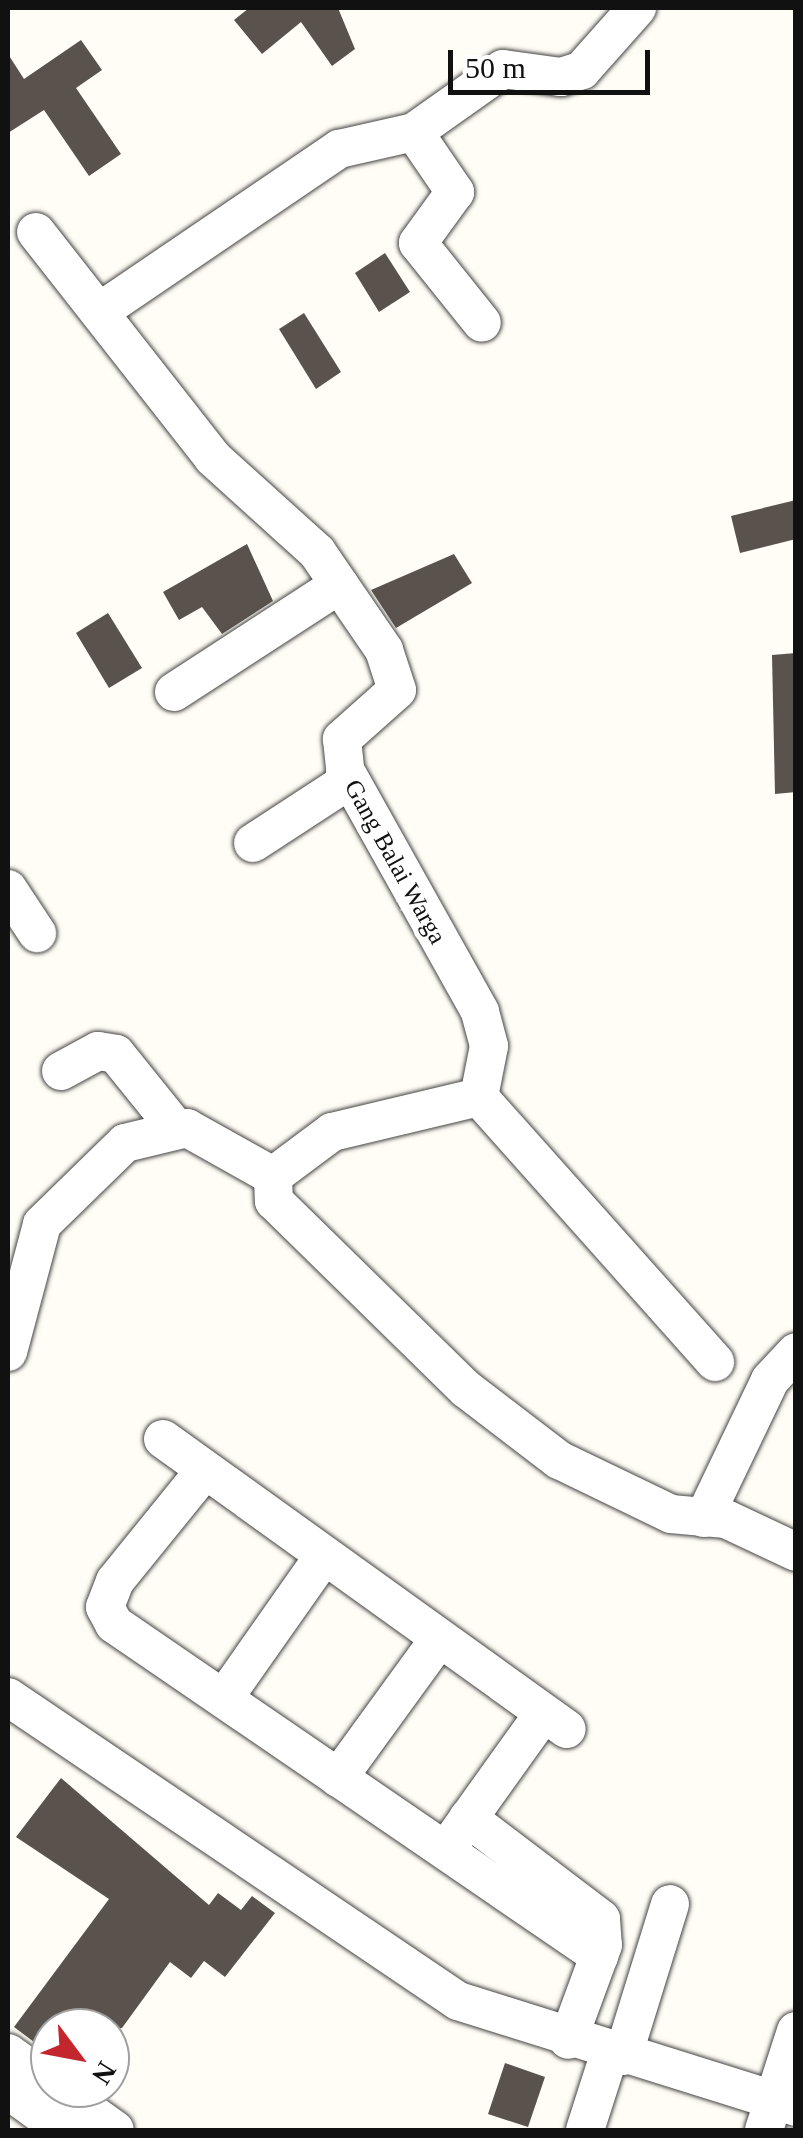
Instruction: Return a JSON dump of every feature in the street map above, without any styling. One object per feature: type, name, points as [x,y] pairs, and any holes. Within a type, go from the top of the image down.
[{"type":"street","points":[[102,310],[321,158],[414,132],[503,69],[561,77],[582,70],[637,8]]},
{"type":"street","points":[[414,132],[454,192],[418,243],[482,323]]},
{"type":"street","name":"Gang Balai Warga","points":[[36,232],[102,310],[213,458],[316,552],[384,650],[397,690],[342,738],[348,781],[480,1012],[490,1069],[479,1097]]},
{"type":"street","points":[[174,692],[339,585]]},
{"type":"street","points":[[253,843],[348,781]]},
{"type":"street","points":[[8,890],[36,933]]},
{"type":"street","points":[[60,1071],[98,1051],[116,1054],[174,1126],[274,1176]]},
{"type":"street","points":[[274,1176],[332,1132],[479,1097],[715,1362]]},
{"type":"street","points":[[8,1352],[42,1224],[125,1143],[174,1126]]},
{"type":"street","points":[[274,1176],[274,1201],[287,1218],[466,1389],[559,1460],[671,1514],[704,1518],[796,1552]]},
{"type":"street","points":[[704,1518],[770,1380],[796,1352]]},
{"type":"street","points":[[162,1439],[555,1722],[468,1818],[445,1851]]},
{"type":"street","points":[[206,1470],[115,1581],[105,1607],[114,1624],[600,1956]]},
{"type":"street","points":[[224,1698],[323,1557]]},
{"type":"street","points":[[338,1778],[439,1639]]},
{"type":"street","points":[[8,1696],[403,1972],[568,2040],[778,2112],[796,2032]]},
{"type":"street","points":[[468,1818],[590,1906],[606,1930],[568,2040]]},
{"type":"street","points":[[585,2130],[670,1904]]},
{"type":"street","points":[[8,2052],[30,2069]]},
{"type":"street","points":[[8,2090],[63,2130]]},
{"type":"street","points":[[84,2108],[115,2130]]},
{"type":"building","points":[[249,8],[338,8],[355,49],[332,66],[301,22],[262,54],[234,20]]},
{"type":"building","points":[[81,40],[102,70],[76,88],[121,154],[89,176],[44,110],[8,133],[8,54],[24,79]]},
{"type":"building","points":[[385,253],[410,292],[379,312],[355,273]]},
{"type":"building","points":[[304,313],[341,372],[316,389],[279,329]]},
{"type":"building","points":[[796,500],[796,539],[740,553],[731,516]]},
{"type":"building","points":[[247,544],[273,601],[222,634],[202,607],[179,620],[163,592]]},
{"type":"building","points":[[454,554],[472,583],[396,628],[371,590]]},
{"type":"building","points":[[108,613],[142,668],[109,688],[76,633]]},
{"type":"building","points":[[796,653],[796,792],[775,794],[772,655]]},
{"type":"building","points":[[61,1778],[209,1905],[218,1893],[241,1910],[252,1896],[275,1913],[225,1977],[204,1961],[191,1978],[170,1962],[130,2017],[130,2008],[30,2008],[30,2039],[14,2027],[109,1899],[16,1837]]},
{"type":"building","points":[[505,2063],[545,2077],[528,2127],[488,2114]]}]
